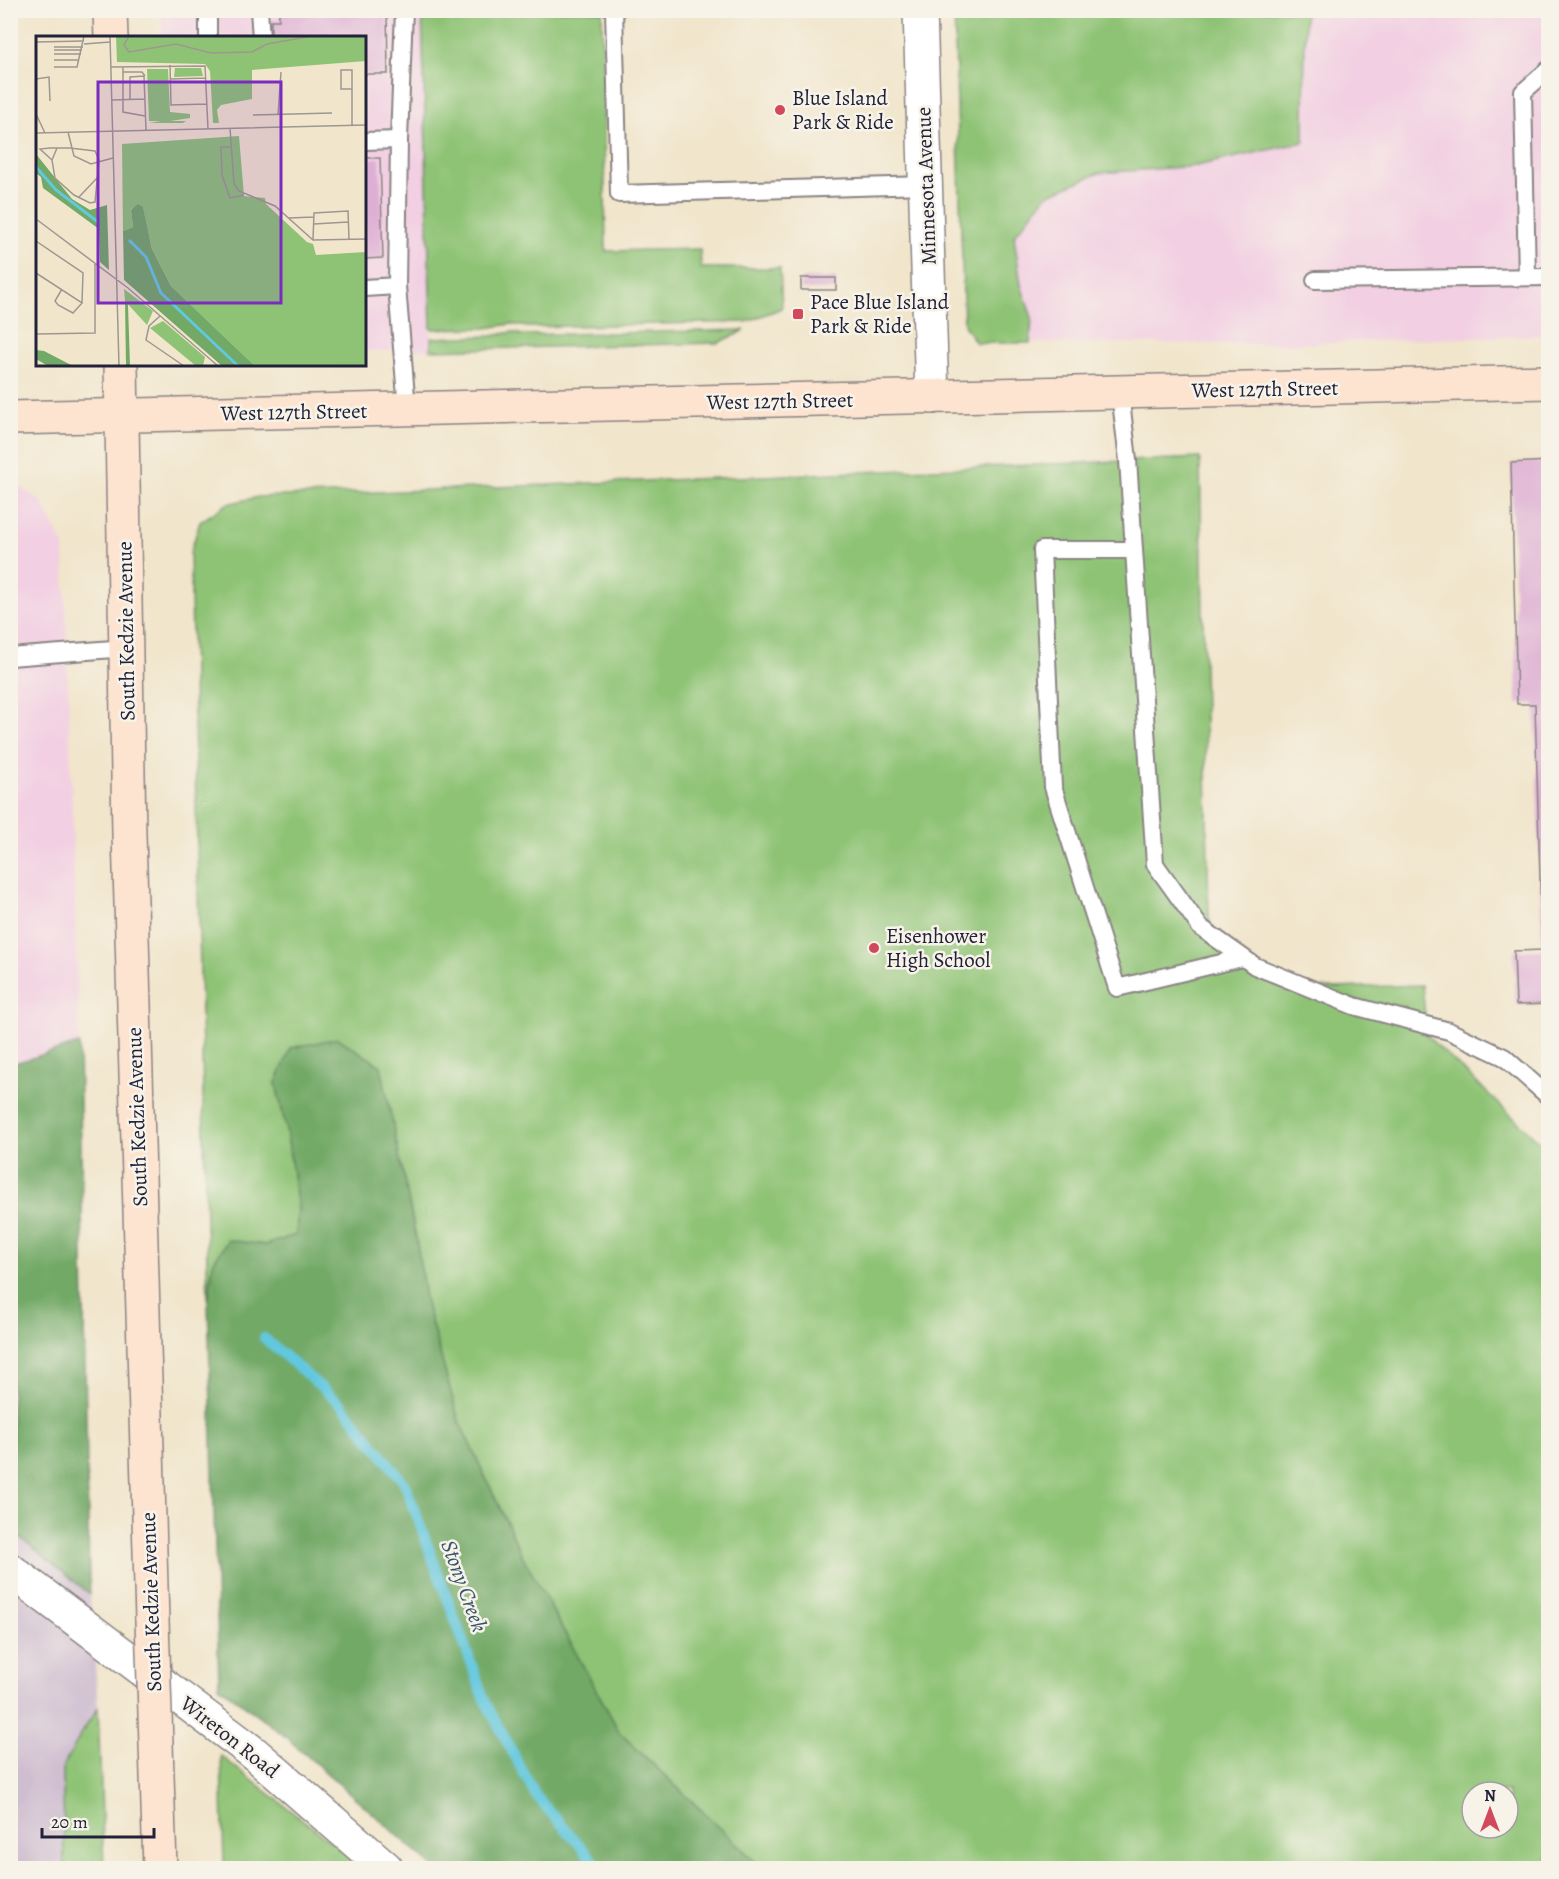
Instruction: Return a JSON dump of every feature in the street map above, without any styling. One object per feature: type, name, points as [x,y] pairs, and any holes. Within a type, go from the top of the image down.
[{"type":"main road","points":[[110,10],[111,36]]},
{"type":"main road","name":"South Kedzie Avenue","points":[[121,366],[129,857],[160,1869]]},
{"type":"main road","name":"West 127th Street","points":[[10,418],[1548,382]]},
{"type":"street","name":"Minnesota Avenue","points":[[920,10],[932,397]]},
{"type":"street","name":"Wireton Road","points":[[10,1570],[255,1754],[386,1869]]},
{"type":"lane","points":[[208,10],[208,36]]},
{"type":"lane","points":[[259,10],[261,36]]},
{"type":"lane","points":[[404,10],[397,286],[407,409]]},
{"type":"lane","points":[[614,10],[619,194],[926,185]]},
{"type":"lane","points":[[1527,277],[1523,92],[1548,70]]},
{"type":"lane","points":[[366,141],[399,140]]},
{"type":"lane","points":[[1315,280],[1548,277]]},
{"type":"lane","points":[[366,288],[397,286]]},
{"type":"lane","points":[[1120,393],[1128,460],[1155,864],[1200,927],[1255,966],[1354,1006],[1449,1031],[1504,1057],[1548,1096]]},
{"type":"lane","points":[[1134,550],[1042,550],[1053,787],[1117,988],[1242,958]]},
{"type":"lane","points":[[10,657],[126,648]]},
{"type":"shaded area","points":[[162,11],[422,11],[431,350],[366,351],[366,36],[162,36]]},
{"type":"shaded area","points":[[1305,11],[1548,11],[1548,335],[1292,344],[1030,343],[1032,318],[1021,285],[1014,236],[1047,195],[1099,173],[1196,166],[1304,142]]},
{"type":"shaded area","points":[[11,484],[20,487],[42,502],[64,546],[79,1044],[11,1064]]},
{"type":"shaded area","points":[[10,1254],[12,1531],[90,1594],[98,1708],[82,1731],[63,1767],[64,1868],[11,1868]]},
{"type":"green space","points":[[422,11],[602,11],[606,251],[700,249],[701,268],[780,268],[782,308],[746,322],[528,327],[511,324],[486,328],[431,329]]},
{"type":"green space","points":[[954,11],[1305,11],[1304,142],[1196,166],[1099,173],[1047,195],[1014,236],[1021,285],[1032,318],[1030,343],[976,343],[964,325]]},
{"type":"green space","points":[[745,330],[718,343],[431,350],[431,338],[492,336],[512,332],[522,335]]},
{"type":"green space","name":"Eisenhower High School","points":[[1200,458],[1209,919],[1218,946],[1238,965],[1260,980],[1304,989],[1422,985],[1427,1036],[1548,1150],[1548,1868],[762,1868],[620,1733],[523,1557],[459,1421],[426,1304],[401,1164],[276,1083],[286,1128],[298,1208],[296,1235],[265,1245],[228,1240],[213,1263],[208,1303],[190,553],[200,522],[227,504],[258,497]]},
{"type":"green space","points":[[338,1038],[381,1066],[416,1238],[426,1304],[459,1421],[523,1557],[620,1733],[762,1868],[435,1868],[281,1733],[219,1686],[208,1303],[213,1263],[228,1240],[265,1245],[296,1235],[298,1208],[286,1128],[276,1083],[291,1048]]},
{"type":"green space","points":[[79,1044],[90,1594],[12,1531],[11,1064]]},
{"type":"green space","points":[[98,1708],[104,1868],[64,1868],[63,1767]]},
{"type":"green space","points":[[221,1756],[365,1868],[227,1868],[224,1865]]},
{"type":"building","points":[[279,10],[387,10],[388,74],[366,74],[366,36],[271,36],[271,20],[279,20]]},
{"type":"building","points":[[366,158],[380,158],[383,258],[366,259]]},
{"type":"building","points":[[801,278],[836,278],[836,290],[801,290]]},
{"type":"building","points":[[1548,461],[1548,1004],[1516,1005],[1514,951],[1542,950],[1535,704],[1517,704],[1511,463]]},
{"type":"waterway","name":"Stony Creek","points":[[264,1338],[343,1406],[405,1484],[485,1701],[536,1796],[600,1868]]},
{"type":"place","name":"Blue Island Park & Ride","points":[[780,110]]},
{"type":"place","name":"Pace Blue Island Park & Ride","points":[[798,314]]},
{"type":"place","name":"Eisenhower High School","points":[[874,948]]}]
